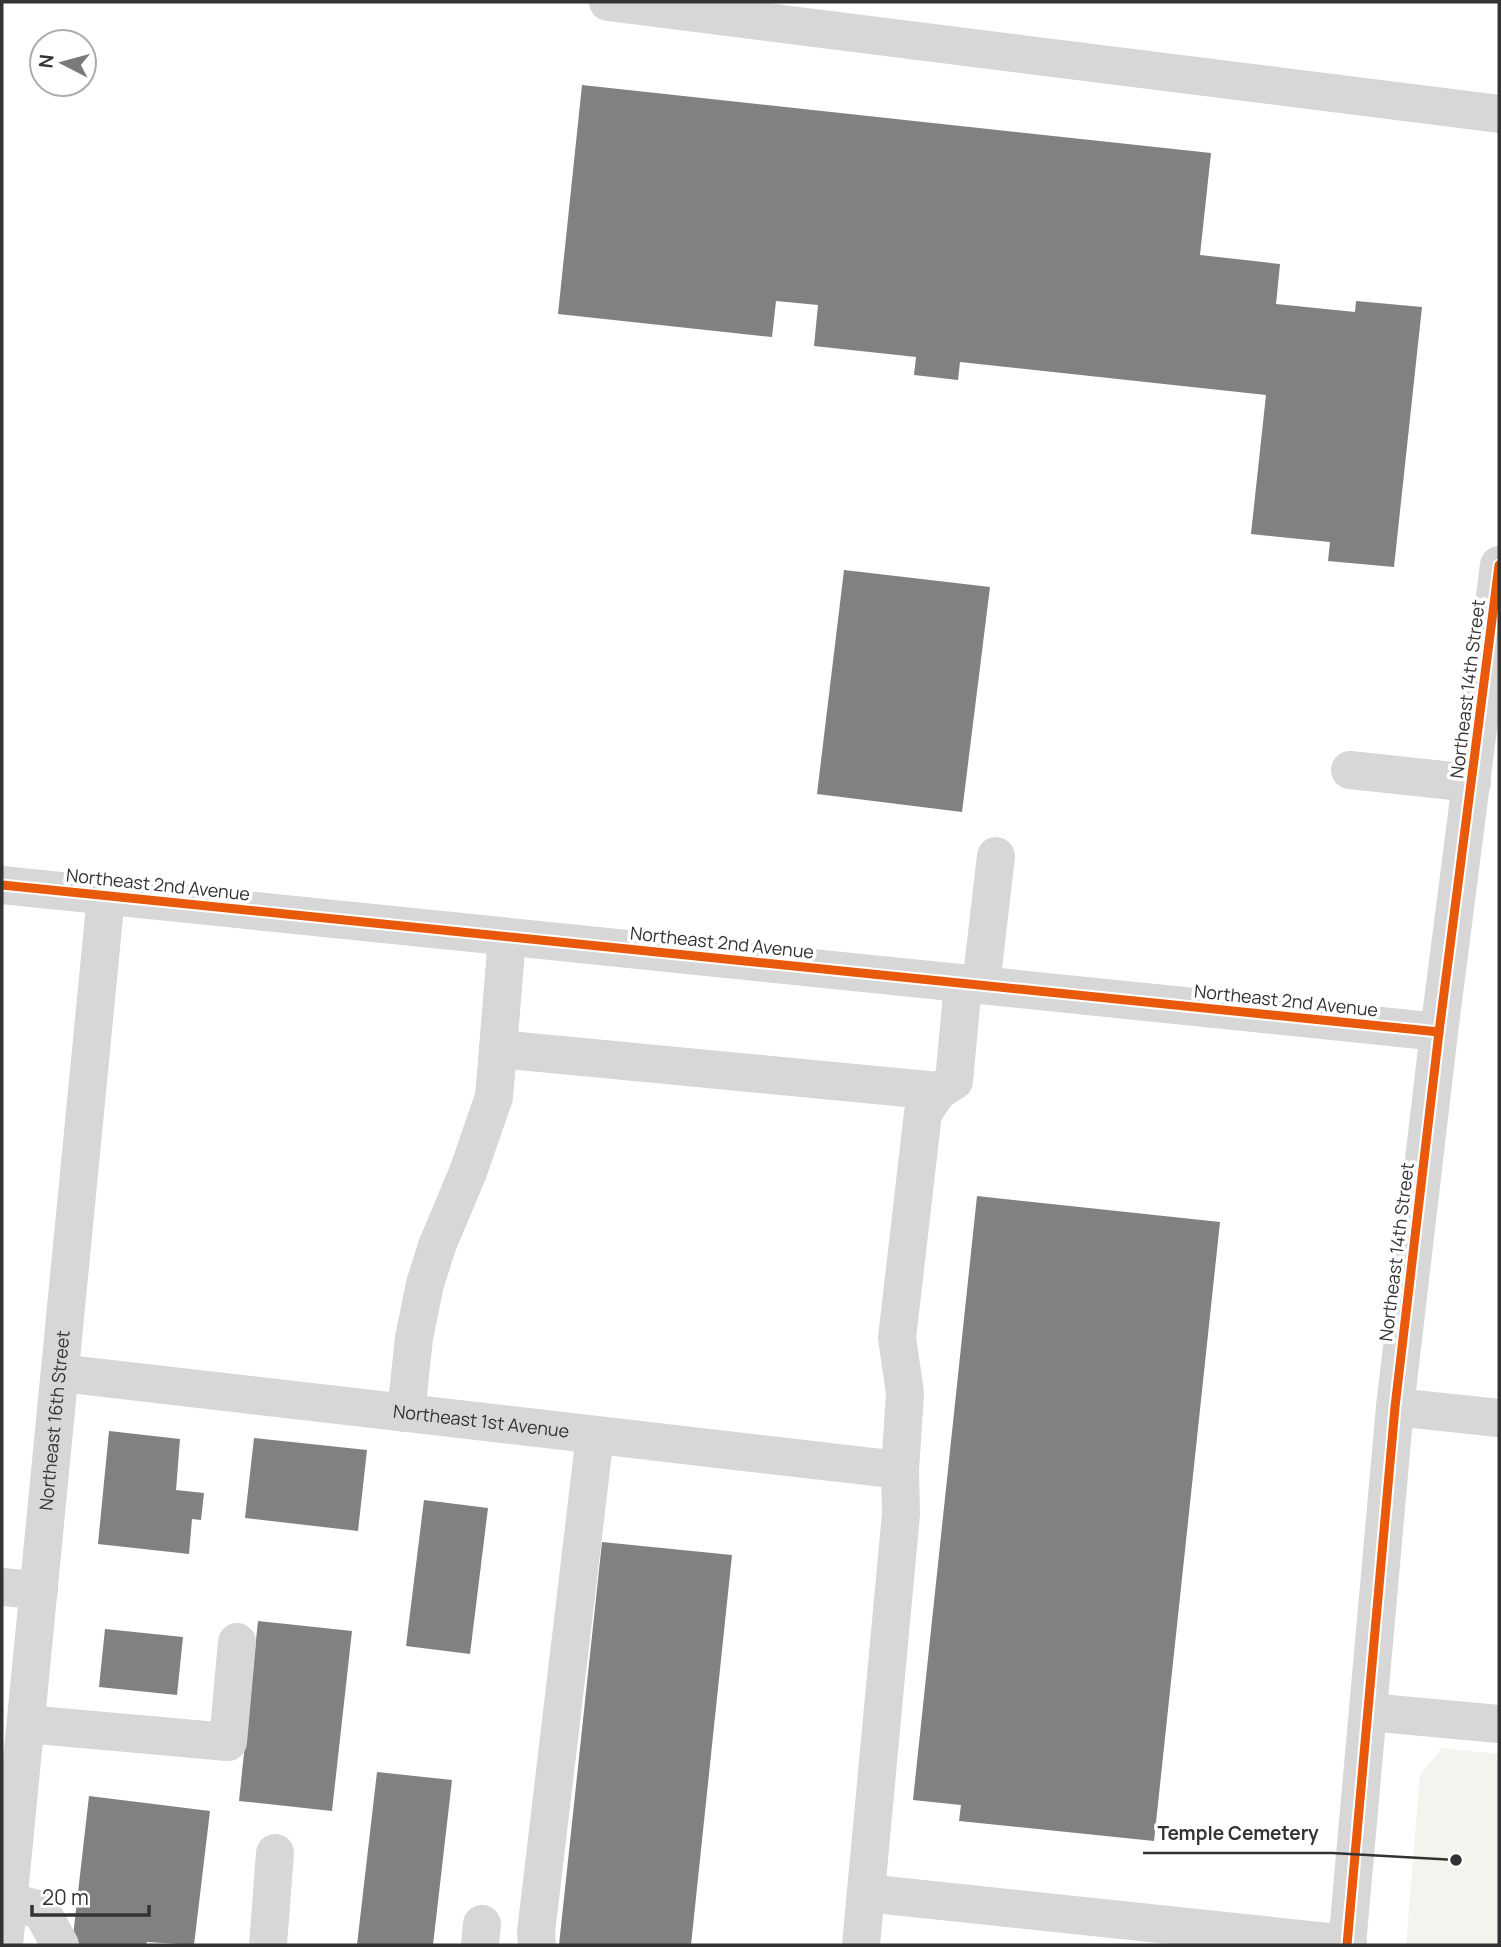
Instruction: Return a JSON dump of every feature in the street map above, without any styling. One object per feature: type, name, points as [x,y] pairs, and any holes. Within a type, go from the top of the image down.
[{"type":"street","points":[[608,2],[1499,114]]},
{"type":"street","name":"Northeast 14th Street","points":[[1348,1945],[1395,1407],[1439,1032],[1472,783],[1495,643],[1499,565]]},
{"type":"street","points":[[1350,770],[1472,783]]},
{"type":"street","points":[[862,1945],[901,1514],[900,1470],[905,1406],[897,1338],[923,1113],[937,1091],[954,1081],[996,856]]},
{"type":"street","name":"Northeast 2nd Avenue","points":[[2,885],[1439,1032]]},
{"type":"street","name":"Northeast 16th Street","points":[[4,1945],[5,1900],[26,1724],[106,896]]},
{"type":"street","points":[[406,1413],[414,1338],[425,1284],[494,1097],[507,937]]},
{"type":"street","points":[[498,1049],[937,1091]]},
{"type":"street","name":"Northeast 1st Avenue","points":[[60,1373],[900,1470]]},
{"type":"street","points":[[1395,1407],[1499,1418]]},
{"type":"street","points":[[537,1945],[536,1932],[594,1435]]},
{"type":"street","points":[[2,1587],[39,1590]]},
{"type":"street","points":[[26,1724],[228,1742],[237,1643]]},
{"type":"street","points":[[1368,1712],[1499,1724]]},
{"type":"street","points":[[268,1945],[275,1853]]},
{"type":"street","points":[[866,1893],[1348,1945]]},
{"type":"street","points":[[5,1900],[41,1910],[60,1945]]},
{"type":"shaded area","points":[[1442,1748],[1499,1754],[1499,1945],[1406,1945],[1420,1775]]},
{"type":"building","points":[[582,85],[1211,153],[1200,255],[1280,264],[1276,304],[1355,312],[1356,301],[1422,307],[1394,567],[1328,561],[1330,542],[1251,534],[1266,395],[960,362],[958,380],[914,375],[916,357],[814,346],[818,305],[776,301],[772,337],[558,314]]},
{"type":"building","points":[[844,570],[990,587],[962,812],[817,794]]},
{"type":"building","points":[[977,1196],[1220,1222],[1154,1841],[959,1821],[961,1805],[913,1800]]},
{"type":"building","points":[[109,1431],[180,1439],[176,1490],[204,1493],[201,1520],[192,1519],[189,1554],[98,1544]]},
{"type":"building","points":[[254,1438],[367,1450],[358,1531],[245,1518]]},
{"type":"building","points":[[424,1500],[488,1508],[470,1654],[406,1646]]},
{"type":"building","points":[[602,1542],[732,1555],[691,1945],[559,1945]]},
{"type":"building","points":[[258,1621],[352,1631],[332,1811],[239,1801]]},
{"type":"building","points":[[105,1629],[183,1637],[177,1695],[99,1687]]},
{"type":"building","points":[[377,1772],[452,1780],[433,1945],[357,1945]]},
{"type":"building","points":[[89,1796],[210,1811],[194,1945],[147,1942],[146,1945],[72,1945]]},
{"type":"cycle path","points":[[1347,1945],[1395,1407],[1439,1032],[1499,565]]},
{"type":"cycle path","points":[[2,885],[1439,1032]]},
{"type":"place","name":"Temple Cemetery","points":[[1456,1860]]}]
